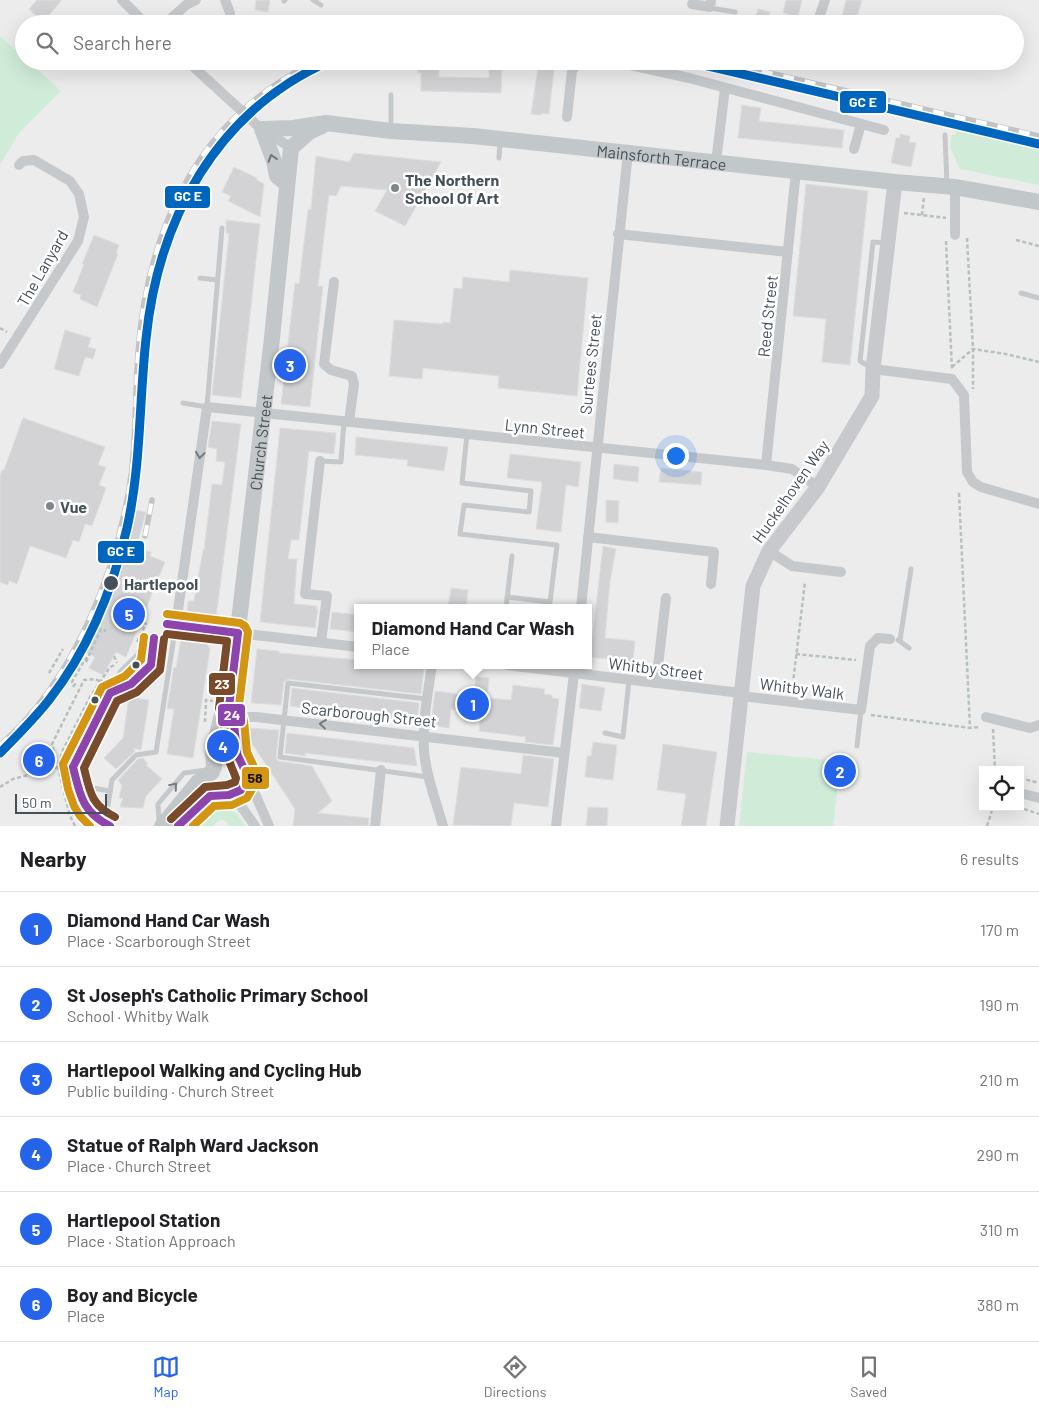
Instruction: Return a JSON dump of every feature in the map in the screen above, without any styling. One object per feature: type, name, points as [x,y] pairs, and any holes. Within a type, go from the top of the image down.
[{"type":"main road","name":"Mainsforth Terrace","points":[[262,129],[293,128],[326,123],[391,131],[500,139],[896,182],[951,186],[1039,202]]},
{"type":"main road","points":[[291,148],[310,132],[326,123]]},
{"type":"main road","points":[[262,129],[274,161],[277,176],[287,184]]},
{"type":"main road","name":"Church Street","points":[[246,780],[246,773],[240,763],[232,712],[229,707],[291,148]]},
{"type":"main road","name":"Church Street","points":[[228,795],[219,792],[211,780],[214,752],[223,710],[229,707]]},
{"type":"main road","points":[[160,826],[198,782],[218,763],[229,759],[240,763]]},
{"type":"main road","points":[[178,826],[210,796],[228,795],[241,790],[246,780]]},
{"type":"street","points":[[122,0],[137,15]]},
{"type":"street","points":[[175,15],[186,5],[196,0]]},
{"type":"street","points":[[225,0],[230,13]]},
{"type":"street","points":[[820,15],[825,0]]},
{"type":"street","points":[[692,4],[710,4]]},
{"type":"street","points":[[197,70],[262,129],[291,148]]},
{"type":"street","points":[[567,117],[573,70]]},
{"type":"street","points":[[650,70],[884,130]]},
{"type":"street","points":[[716,162],[725,88]]},
{"type":"street","points":[[854,149],[861,124]]},
{"type":"street","name":"Surtees Street","points":[[581,604],[618,234],[628,152]]},
{"type":"street","name":"The Lanyard","points":[[0,364],[78,241],[84,217],[79,194],[70,181],[34,160],[23,161],[19,166]]},
{"type":"street","name":"Reed Street","points":[[766,465],[796,171]]},
{"type":"street","name":"Huckelhoven Way","points":[[727,826],[753,586],[769,551],[818,487],[872,396],[873,369],[896,182]]},
{"type":"street","points":[[951,186],[955,235]]},
{"type":"street","points":[[618,234],[788,252]]},
{"type":"street","points":[[334,282],[324,364],[331,370],[352,376],[354,384],[347,422]]},
{"type":"street","points":[[873,369],[952,379],[964,395],[967,472],[973,482],[981,487],[1039,504]]},
{"type":"street","points":[[207,407],[172,624],[354,646]]},
{"type":"street","name":"Lynn Street","points":[[207,407],[766,465],[792,469],[818,487]]},
{"type":"street","points":[[320,461],[305,594],[327,596],[321,642]]},
{"type":"street","points":[[588,537],[714,552],[711,584]]},
{"type":"street","points":[[769,551],[792,566],[841,572]]},
{"type":"street","points":[[656,683],[666,598]]},
{"type":"street","name":"Whitby Walk","points":[[741,695],[864,712],[870,646],[878,638],[895,640]]},
{"type":"street","points":[[432,669],[424,735],[428,777],[443,826]]},
{"type":"street","points":[[556,826],[575,669]]},
{"type":"street","name":"Whitby Street","points":[[575,669],[741,695]]},
{"type":"street","name":"Scarborough Street","points":[[233,725],[246,717],[284,720],[564,752]]},
{"type":"street","points":[[990,718],[1030,728],[1038,726]]},
{"type":"street","points":[[375,826],[381,770]]},
{"type":"street","points":[[246,780],[256,796],[269,826]]},
{"type":"street","points":[[1024,794],[1039,798]]},
{"type":"street","points":[[228,795],[241,806],[255,826]]},
{"type":"lane","points":[[313,0],[321,5]]},
{"type":"lane","points":[[710,4],[735,12]]},
{"type":"lane","points":[[391,95],[391,131]]},
{"type":"lane","points":[[945,135],[951,186]]},
{"type":"lane","points":[[499,158],[500,139]]},
{"type":"lane","points":[[183,403],[207,407],[216,280],[222,228]]},
{"type":"lane","points":[[200,278],[216,280]]},
{"type":"lane","points":[[1021,293],[1039,298]]},
{"type":"lane","points":[[320,461],[341,462],[347,422]]},
{"type":"lane","points":[[467,434],[462,483],[531,491],[529,512],[464,505],[460,534],[557,545],[550,602],[507,597]]},
{"type":"lane","points":[[506,604],[512,556]]},
{"type":"lane","points":[[909,648],[895,640],[911,569]]},
{"type":"lane","points":[[107,811],[112,780],[136,755],[156,752],[172,624]]},
{"type":"lane","points":[[110,693],[130,684],[151,665],[154,638],[120,672],[73,767],[84,805],[90,815],[110,826]]},
{"type":"lane","points":[[605,733],[623,736],[630,679]]},
{"type":"lane","points":[[428,699],[288,682],[280,757],[428,777]]},
{"type":"lane","points":[[857,746],[864,712]]},
{"type":"lane","points":[[92,788],[110,791]]},
{"type":"path","points":[[922,215],[924,191]]},
{"type":"path","points":[[898,212],[947,218]]},
{"type":"path","points":[[952,379],[946,236],[955,235]]},
{"type":"path","points":[[964,395],[973,395],[973,349],[966,236]]},
{"type":"path","points":[[1016,240],[1039,246]]},
{"type":"path","points":[[0,328],[11,334]]},
{"type":"path","points":[[952,367],[973,349],[1039,362]]},
{"type":"path","points":[[864,712],[970,728],[959,493]]},
{"type":"path","name":"Whitby Walk","points":[[792,692],[805,582]]},
{"type":"path","points":[[86,662],[101,629],[106,631]]},
{"type":"path","points":[[54,672],[50,670],[48,673],[63,649]]},
{"type":"path","name":"Whitby Walk","points":[[796,654],[856,660]]},
{"type":"path","points":[[76,682],[74,687],[75,684],[72,682],[84,661],[90,656]]},
{"type":"path","points":[[114,656],[117,663]]},
{"type":"path","points":[[58,767],[62,752],[90,697],[110,667],[122,661]]},
{"type":"path","points":[[75,826],[70,816],[53,748],[53,740],[84,680],[95,679],[101,682]]},
{"type":"path","points":[[990,718],[995,766]]},
{"type":"path","points":[[0,788],[13,779],[58,767]]},
{"type":"path","points":[[1024,779],[1039,783]]},
{"type":"path","points":[[1024,809],[1039,814]]},
{"type":"path","points":[[987,826],[992,811]]},
{"type":"green space","points":[[0,36],[15,50],[15,70],[38,70],[61,91],[19,133],[0,165]]},
{"type":"green space","points":[[958,128],[1039,148],[1039,185],[960,169],[950,148],[951,135],[955,135]]},
{"type":"green space","points":[[747,752],[841,761],[833,826],[739,826]]},
{"type":"green space","points":[[223,807],[237,814],[246,826],[229,826],[225,820],[219,820],[213,826],[191,826],[204,813]]},
{"type":"building","points":[[37,0],[62,0],[49,15],[35,15],[29,9]]},
{"type":"building","points":[[256,0],[270,0],[268,12],[255,10]]},
{"type":"building","points":[[786,0],[802,0],[798,15],[783,13]]},
{"type":"building","points":[[846,0],[862,0],[858,15],[842,15]]},
{"type":"building","points":[[758,9],[770,12],[769,15],[756,15]]},
{"type":"building","points":[[418,70],[439,70],[439,77],[489,78],[489,70],[502,70],[501,93],[421,91],[421,73],[418,73]]},
{"type":"building","points":[[538,70],[554,70],[549,114],[531,114]]},
{"type":"building","points":[[742,105],[761,108],[759,121],[844,130],[842,148],[738,138]]},
{"type":"building","points":[[900,134],[910,136],[909,142],[916,143],[911,167],[891,163],[896,138],[900,138]]},
{"type":"building","points":[[354,153],[441,162],[405,226],[375,211],[387,190],[341,186],[336,196],[329,195],[318,286],[323,286],[310,407],[281,404],[295,283],[299,284],[308,209],[311,210],[316,156],[349,162]]},
{"type":"building","points":[[234,167],[257,178],[257,180],[264,184],[260,217],[228,201],[231,196],[222,192]]},
{"type":"building","points":[[806,184],[868,191],[850,365],[822,362],[826,319],[793,316]]},
{"type":"building","points":[[226,220],[260,224],[241,398],[212,395],[229,234],[226,233]]},
{"type":"building","points":[[94,235],[119,245],[116,253],[118,254],[97,307],[80,299],[81,295],[73,292]]},
{"type":"building","points":[[510,270],[588,278],[577,396],[498,388],[499,376],[423,368],[422,379],[389,376],[394,320],[450,323],[454,288],[462,289],[463,277],[509,282]]},
{"type":"building","points":[[65,330],[91,338],[88,347],[96,349],[93,359],[85,357],[79,376],[54,369]]},
{"type":"building","name":"Vue","points":[[23,418],[105,447],[98,465],[106,467],[99,485],[106,488],[92,526],[85,524],[79,542],[73,540],[66,558],[30,546],[17,584],[9,581],[8,585],[0,582],[0,476],[2,470],[4,470]]},
{"type":"building","points":[[212,421],[241,424],[216,618],[187,614],[188,601],[194,601],[204,550],[212,484],[222,485],[225,462],[216,461],[217,449],[208,447]]},
{"type":"building","points":[[280,428],[336,433],[334,454],[309,451],[299,540],[291,540],[288,559],[297,559],[294,604],[317,606],[315,628],[260,622]]},
{"type":"building","points":[[356,437],[448,447],[444,471],[407,466],[408,460],[355,455]]},
{"type":"building","points":[[510,454],[581,462],[578,487],[566,485],[561,532],[536,529],[542,482],[507,478]]},
{"type":"building","points":[[614,464],[639,467],[638,482],[613,479]]},
{"type":"building","points":[[661,468],[702,472],[701,485],[659,482]]},
{"type":"building","points":[[606,500],[619,501],[618,523],[606,522]]},
{"type":"building","points":[[136,510],[146,512],[136,548],[151,552],[150,556],[165,562],[126,657],[116,652],[103,675],[89,668],[95,657],[84,651],[102,615],[119,572]]},
{"type":"building","points":[[603,546],[616,549],[610,581],[605,638],[635,641],[633,662],[592,657],[592,640]]},
{"type":"building","points":[[451,588],[468,590],[466,604],[449,604]]},
{"type":"building","points":[[332,612],[354,615],[354,632],[330,629]]},
{"type":"building","points":[[181,639],[207,644],[210,649],[193,758],[167,754],[174,709],[167,709]]},
{"type":"building","points":[[257,649],[279,651],[279,653],[354,660],[354,669],[424,669],[421,694],[288,679],[284,682],[281,705],[251,703]]},
{"type":"building","points":[[476,677],[489,678],[487,698],[511,700],[513,685],[545,689],[544,694],[552,695],[552,698],[559,699],[553,745],[525,742],[526,737],[479,731],[481,712],[451,709],[449,728],[431,725],[435,691],[474,696]]},
{"type":"building","points":[[582,684],[605,688],[601,711],[579,708]]},
{"type":"building","points":[[292,688],[419,703],[417,723],[290,706]]},
{"type":"building","points":[[129,697],[149,700],[141,750],[133,748],[135,751],[116,769],[104,758],[123,738]]},
{"type":"building","points":[[250,728],[279,730],[276,757],[278,761],[312,766],[332,801],[318,813],[369,818],[368,826],[293,826],[295,809],[249,739]]},
{"type":"building","points":[[287,733],[414,748],[417,766],[304,753],[306,756],[285,753]]},
{"type":"building","points":[[593,742],[617,745],[613,780],[585,777],[587,756],[591,756]]},
{"type":"building","points":[[663,744],[717,752],[706,826],[681,826],[686,794],[657,790]]},
{"type":"building","points":[[523,755],[554,759],[548,807],[514,803],[511,826],[453,825],[461,767],[521,774]]},
{"type":"building","points":[[143,758],[148,764],[146,765],[162,779],[146,796],[143,808],[120,807],[123,798],[119,798],[122,785],[118,780],[138,759]]},
{"type":"building","points":[[588,807],[608,808],[607,826],[586,826]]},
{"type":"railway","points":[[0,745],[26,719],[50,689],[70,657],[88,622],[103,586],[115,549],[131,476],[142,315],[160,240],[175,204],[193,170],[215,139],[241,111],[277,83],[300,70]]},
{"type":"railway","points":[[757,70],[1039,136]]},
{"type":"railway","points":[[145,536],[152,500]]},
{"type":"transit line","points":[[0,753],[37,714],[63,681],[97,618],[114,573],[132,505],[146,339],[153,295],[164,252],[179,212],[200,174],[225,140],[255,109],[290,82],[313,70]]},
{"type":"transit line","points":[[725,70],[1039,144]]},
{"type":"transit line","name":"58","points":[[167,614],[240,623],[245,626],[248,632],[239,705],[244,721],[247,752],[256,771],[255,784],[247,798],[232,805],[214,806],[193,826]]},
{"type":"transit line","name":"24","points":[[167,624],[238,633],[229,707],[234,723],[237,754],[246,773],[246,782],[241,790],[229,795],[210,796],[178,826]]},
{"type":"transit line","name":"23","points":[[167,634],[227,641],[219,708],[224,724],[227,756],[236,778],[235,782],[227,785],[205,787],[171,819]]},
{"type":"transit line","name":"58","points":[[90,826],[80,816],[74,806],[63,764],[102,687],[125,676],[141,660],[144,637]]},
{"type":"transit line","name":"24","points":[[110,826],[93,815],[88,809],[80,794],[73,767],[110,693],[131,684],[151,665],[154,638]]},
{"type":"transit line","name":"23","points":[[115,817],[96,803],[90,791],[84,768],[117,701],[137,692],[160,670],[164,639]]},
{"type":"place","name":"The Northern School Of Art","points":[[395,188]]},
{"type":"place","name":"Hartlepool Walking and Cycling Hub","points":[[290,365]]},
{"type":"place","name":"Vue","points":[[50,506]]},
{"type":"place","name":"Hartlepool","points":[[111,583]]},
{"type":"place","name":"Hartlepool Station","points":[[129,614]]},
{"type":"place","name":"Diamond Hand Car Wash","points":[[473,704]]},
{"type":"place","name":"Statue of Ralph Ward Jackson","points":[[223,746]]},
{"type":"place","name":"Boy and Bicycle","points":[[39,760]]},
{"type":"place","name":"St Joseph's Catholic Primary School","points":[[840,771]]}]
